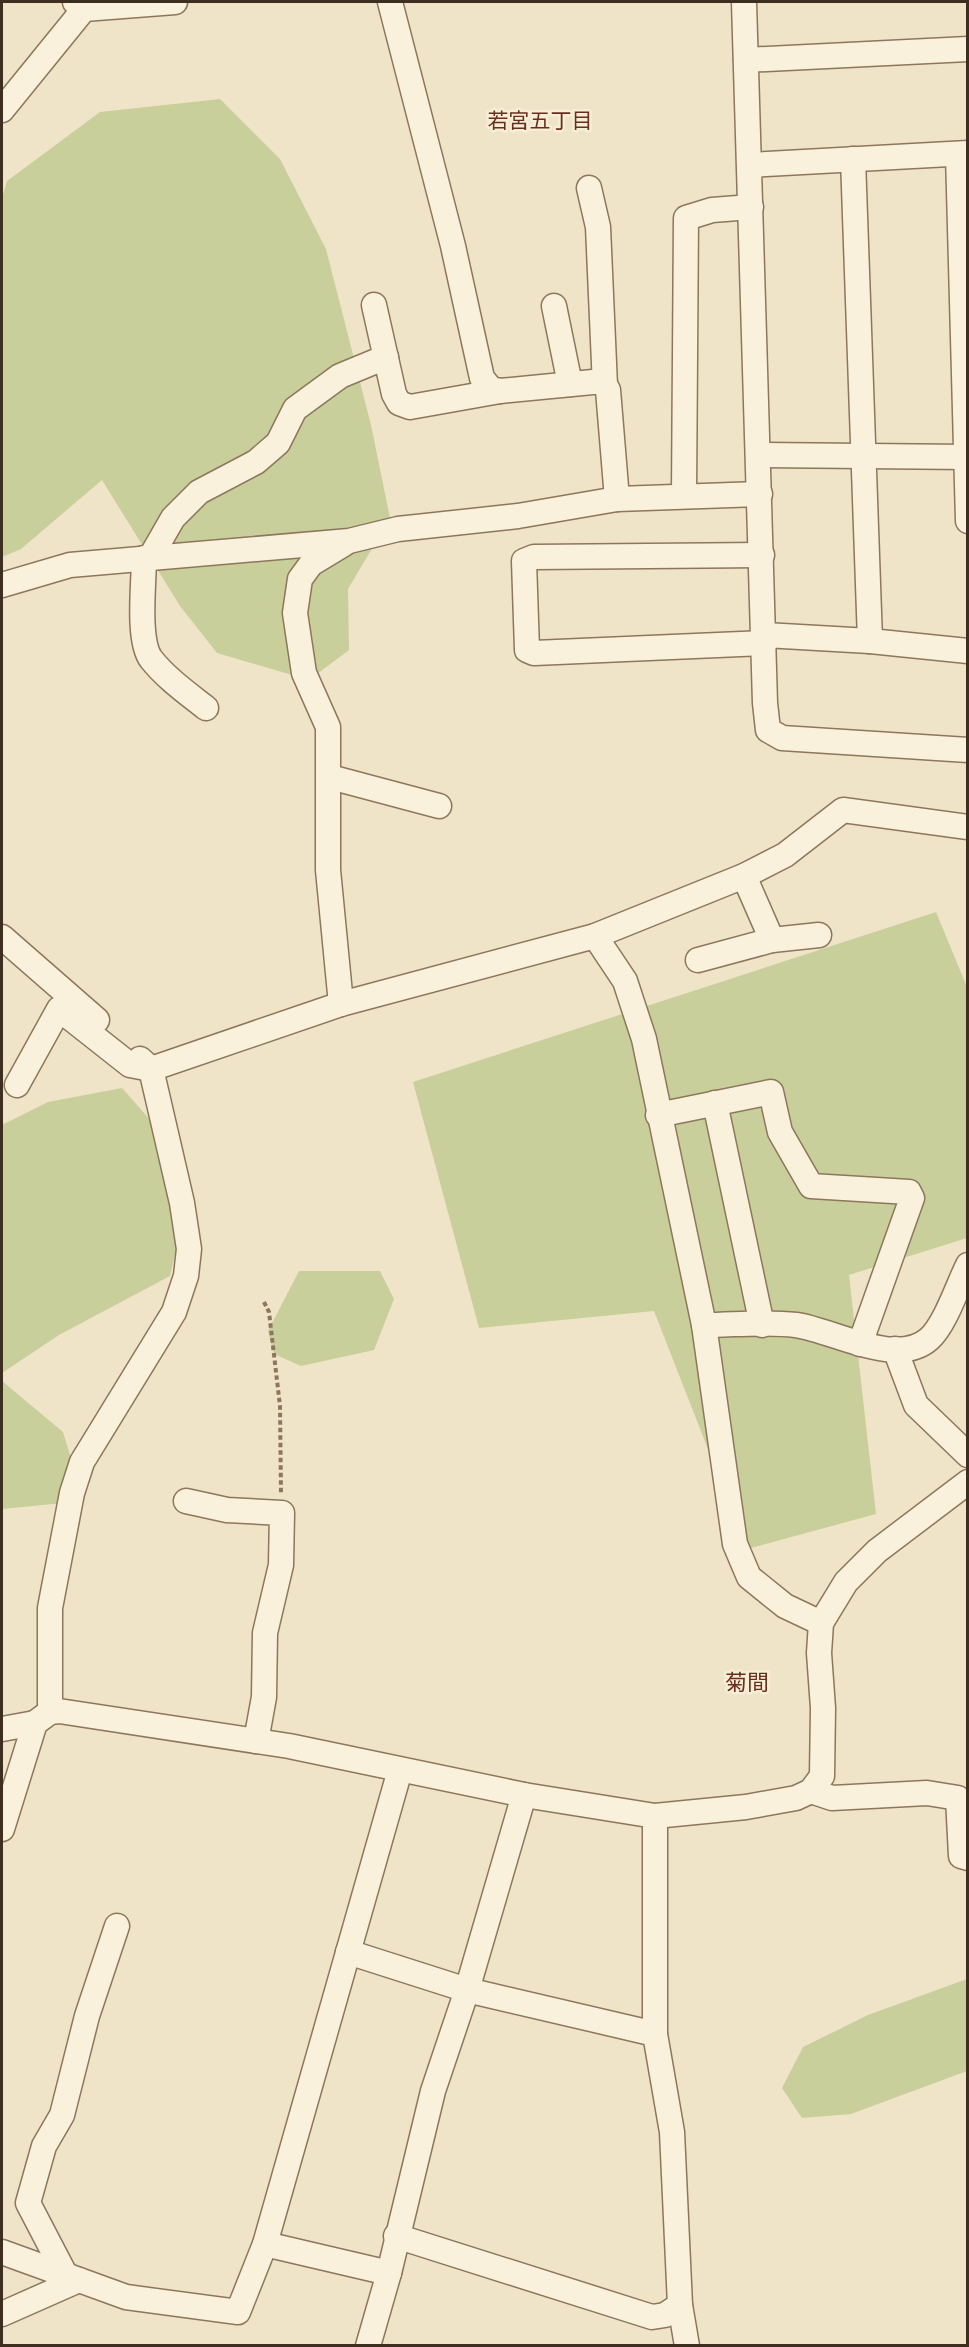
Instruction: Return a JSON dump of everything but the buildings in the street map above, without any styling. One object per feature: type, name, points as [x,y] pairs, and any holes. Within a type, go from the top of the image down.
[{"type":"street","points":[[2,110],[79,5],[175,2]]},
{"type":"street","points":[[390,2],[453,246],[482,378],[491,389],[500,391]]},
{"type":"street","points":[[744,2],[765,639],[765,703],[768,730],[782,738],[968,750]]},
{"type":"street","points":[[746,60],[968,49]]},
{"type":"street","points":[[750,165],[963,153],[968,521]]},
{"type":"street","points":[[853,159],[870,641]]},
{"type":"street","points":[[589,188],[598,227],[605,386],[617,499]]},
{"type":"street","points":[[684,495],[686,218],[712,210],[751,207]]},
{"type":"street","points":[[374,305],[394,394],[399,403],[410,408],[500,391],[603,381],[605,386]]},
{"type":"street","points":[[554,306],[570,384]]},
{"type":"street","points":[[206,708],[174,683],[150,657],[145,644],[144,620],[147,558],[179,511],[199,492],[256,462],[278,443],[295,409],[340,376],[386,357]]},
{"type":"street","points":[[759,455],[967,457]]},
{"type":"street","points":[[2,585],[70,565],[349,541],[398,529],[518,516],[617,499],[760,494]]},
{"type":"street","points":[[341,1004],[328,870],[330,777],[328,727],[304,673],[296,614],[300,579],[311,564],[349,541]]},
{"type":"street","points":[[762,555],[534,557],[524,561],[527,650],[534,653],[765,639],[870,641],[968,651]]},
{"type":"street","points":[[330,777],[439,806]]},
{"type":"street","points":[[16,1085],[59,1009],[130,1065],[151,1069],[341,1004],[595,936],[744,876],[785,855],[843,810],[968,827]]},
{"type":"street","points":[[744,876],[772,940]]},
{"type":"street","points":[[698,960],[772,940],[819,935]]},
{"type":"street","points":[[595,936],[625,981],[644,1039],[704,1325],[735,1544],[749,1577],[786,1606],[821,1623]]},
{"type":"street","points":[[2,937],[151,1069],[183,1203],[189,1248],[186,1276],[174,1312],[82,1462],[72,1493],[50,1608],[43,1717],[2,1829]]},
{"type":"street","points":[[658,1114],[771,1092],[780,1132],[812,1186],[909,1192],[912,1198],[861,1344]]},
{"type":"street","points":[[715,1103],[762,1325]]},
{"type":"street","points":[[704,1325],[796,1325],[861,1344],[895,1349],[917,1347],[935,1333],[968,1265]]},
{"type":"street","points":[[895,1349],[916,1405],[968,1455]]},
{"type":"street","points":[[2,1729],[59,1711],[256,1741],[524,1795],[655,1816],[746,1807],[796,1798],[811,1791],[822,1776],[824,1750],[819,1653],[821,1623],[846,1582],[877,1551],[968,1482]]},
{"type":"street","points":[[186,1501],[227,1510],[282,1513],[281,1565],[265,1633],[264,1697],[256,1741]]},
{"type":"street","points":[[2,2252],[126,2297],[238,2312],[265,2244],[400,1770]]},
{"type":"street","points":[[811,1791],[832,1798],[927,1793],[958,1798],[961,1856],[968,1858]]},
{"type":"street","points":[[368,2346],[389,2273],[396,2236],[433,2091],[466,1990],[524,1795]]},
{"type":"street","points":[[655,1816],[655,2034],[672,2132],[680,2305],[687,2346]]},
{"type":"street","points":[[72,2277],[28,2203],[44,2146],[62,2115],[87,2016],[117,1926]]},
{"type":"street","points":[[348,1952],[466,1990],[655,2034]]},
{"type":"street","points":[[396,2236],[652,2317],[665,2315],[680,2305]]},
{"type":"street","points":[[265,2244],[389,2273]]},
{"type":"street","points":[[2,2314],[72,2277]]},
{"type":"path","points":[[264,1302],[269,1312],[280,1406],[282,1513]]},
{"type":"green space","points":[[220,99],[280,159],[326,249],[371,425],[390,518],[348,589],[349,650],[309,680],[217,653],[180,606],[102,480],[21,549],[2,557],[2,198],[7,181],[100,112]]},
{"type":"green space","points":[[936,912],[967,987],[967,1238],[849,1275],[876,1514],[747,1549],[654,1311],[479,1328],[413,1082]]},
{"type":"green space","points":[[122,1088],[168,1140],[186,1207],[170,1276],[59,1335],[2,1373],[2,1125],[48,1102]]},
{"type":"green space","points":[[299,1271],[380,1271],[394,1299],[374,1350],[301,1366],[274,1354],[268,1331]]},
{"type":"green space","points":[[2,1381],[63,1432],[84,1501],[2,1509]]},
{"type":"green space","points":[[967,1979],[967,2071],[851,2114],[802,2118],[782,2088],[803,2047],[868,2015]]},
{"type":"district","name":"若宮五丁目","points":[[540,121]]},
{"type":"district","name":"菊間","points":[[747,1682]]}]
